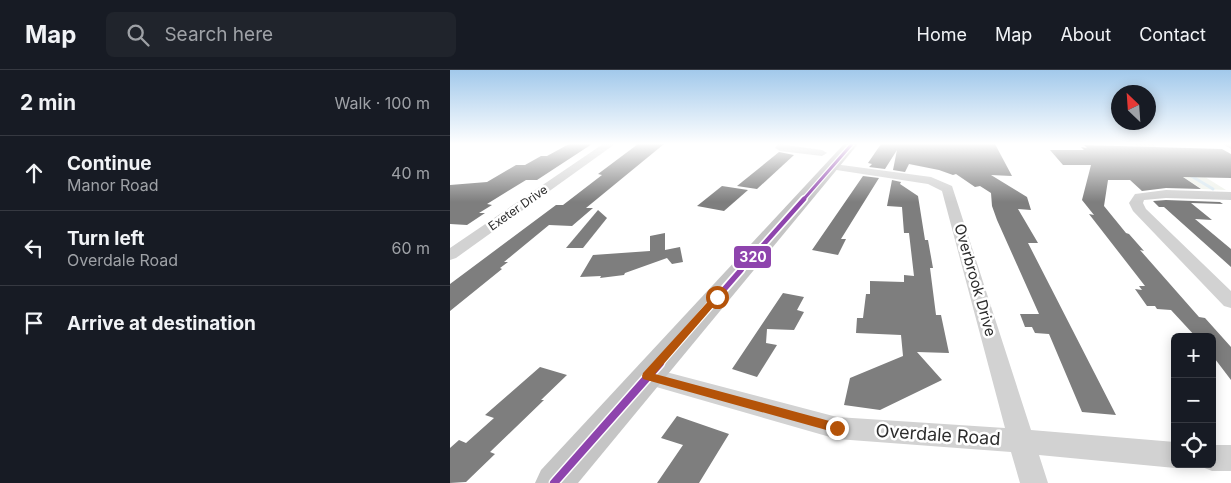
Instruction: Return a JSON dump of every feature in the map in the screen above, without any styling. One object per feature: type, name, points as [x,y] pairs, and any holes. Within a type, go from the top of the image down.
[{"type":"main road","points":[[554,483],[827,163]]},
{"type":"street","name":"Exeter Drive","points":[[450,255],[582,163]]},
{"type":"street","name":"Overbrook Drive","points":[[871,163],[931,181],[948,189],[1034,483]]},
{"type":"street","points":[[1231,196],[1166,194],[1140,197],[1137,200],[1137,207],[1231,302]]},
{"type":"street","name":"Overdale Road","points":[[647,376],[837,428],[1022,441],[1171,455]]},
{"type":"street","points":[[1216,458],[1231,458]]},
{"type":"shaded area","points":[[1162,163],[1183,163],[1226,190],[1202,189]]},
{"type":"building","points":[[528,163],[563,163],[537,180],[526,180],[487,204],[492,205],[479,213],[485,213],[467,225],[450,224],[450,185],[487,182],[516,165]]},
{"type":"building","points":[[612,163],[641,163],[586,208],[593,208],[572,226],[549,225],[504,262],[508,262],[500,268],[502,269],[450,311],[450,284],[556,205],[563,205],[602,175],[598,174]]},
{"type":"building","points":[[765,163],[785,163],[757,189],[737,186]]},
{"type":"building","points":[[869,163],[889,163],[885,169],[869,167],[872,164]]},
{"type":"building","points":[[894,163],[1005,163],[1012,176],[991,175],[1027,197],[1031,210],[1018,209],[1038,243],[1028,243],[1116,415],[1082,412],[1049,334],[1035,333],[1032,327],[1025,327],[1020,314],[1039,314],[997,220],[992,206],[991,193],[980,186],[975,187],[956,174],[953,175],[939,170],[909,164],[905,172],[893,170]]},
{"type":"building","points":[[1062,163],[1231,163],[1231,178],[1183,177],[1201,189],[1166,188],[1142,191],[1130,180],[1108,180],[1104,206],[1199,317],[1205,318],[1231,347],[1231,380],[1216,360],[1216,333],[1192,333],[1171,310],[1147,306],[1135,289],[1142,290],[1139,286],[1145,286],[1089,214],[1094,215],[1082,200],[1091,165],[1063,165]]},
{"type":"building","points":[[863,176],[879,178],[841,239],[846,239],[838,255],[812,250]]},
{"type":"building","points":[[892,180],[901,182],[900,184],[918,196],[925,240],[928,240],[933,268],[930,268],[936,315],[941,315],[949,353],[917,352],[942,380],[880,410],[844,405],[850,378],[903,356],[901,335],[856,333],[857,318],[863,318],[866,294],[870,294],[870,281],[904,282],[904,275],[914,276],[909,233],[904,233],[902,207],[887,206]]},
{"type":"building","points":[[722,186],[748,190],[724,211],[697,206]]},
{"type":"building","points":[[1153,201],[1220,202],[1223,204],[1191,203],[1212,220],[1195,219],[1231,249],[1231,267],[1164,207],[1159,207]]},
{"type":"building","points":[[598,210],[607,218],[583,248],[566,248]]},
{"type":"building","points":[[665,233],[665,250],[680,247],[683,262],[672,264],[667,258],[624,275],[600,278],[601,276],[580,277],[593,255],[650,251],[650,236]]},
{"type":"building","points":[[783,293],[804,297],[797,310],[804,312],[794,330],[767,329],[766,343],[777,345],[757,377],[732,369]]},
{"type":"building","points":[[540,367],[567,375],[490,452],[495,454],[466,482],[450,483],[450,448],[459,440],[466,443],[494,418],[485,415]]},
{"type":"building","points":[[677,416],[729,434],[699,483],[657,483],[683,445],[661,438]]},
{"type":"waterway","points":[[1188,174],[1213,189]]},
{"type":"transit line","name":"320","points":[[554,483],[835,163]]},
{"type":"route","points":[[717,297],[647,376],[837,428]]}]
